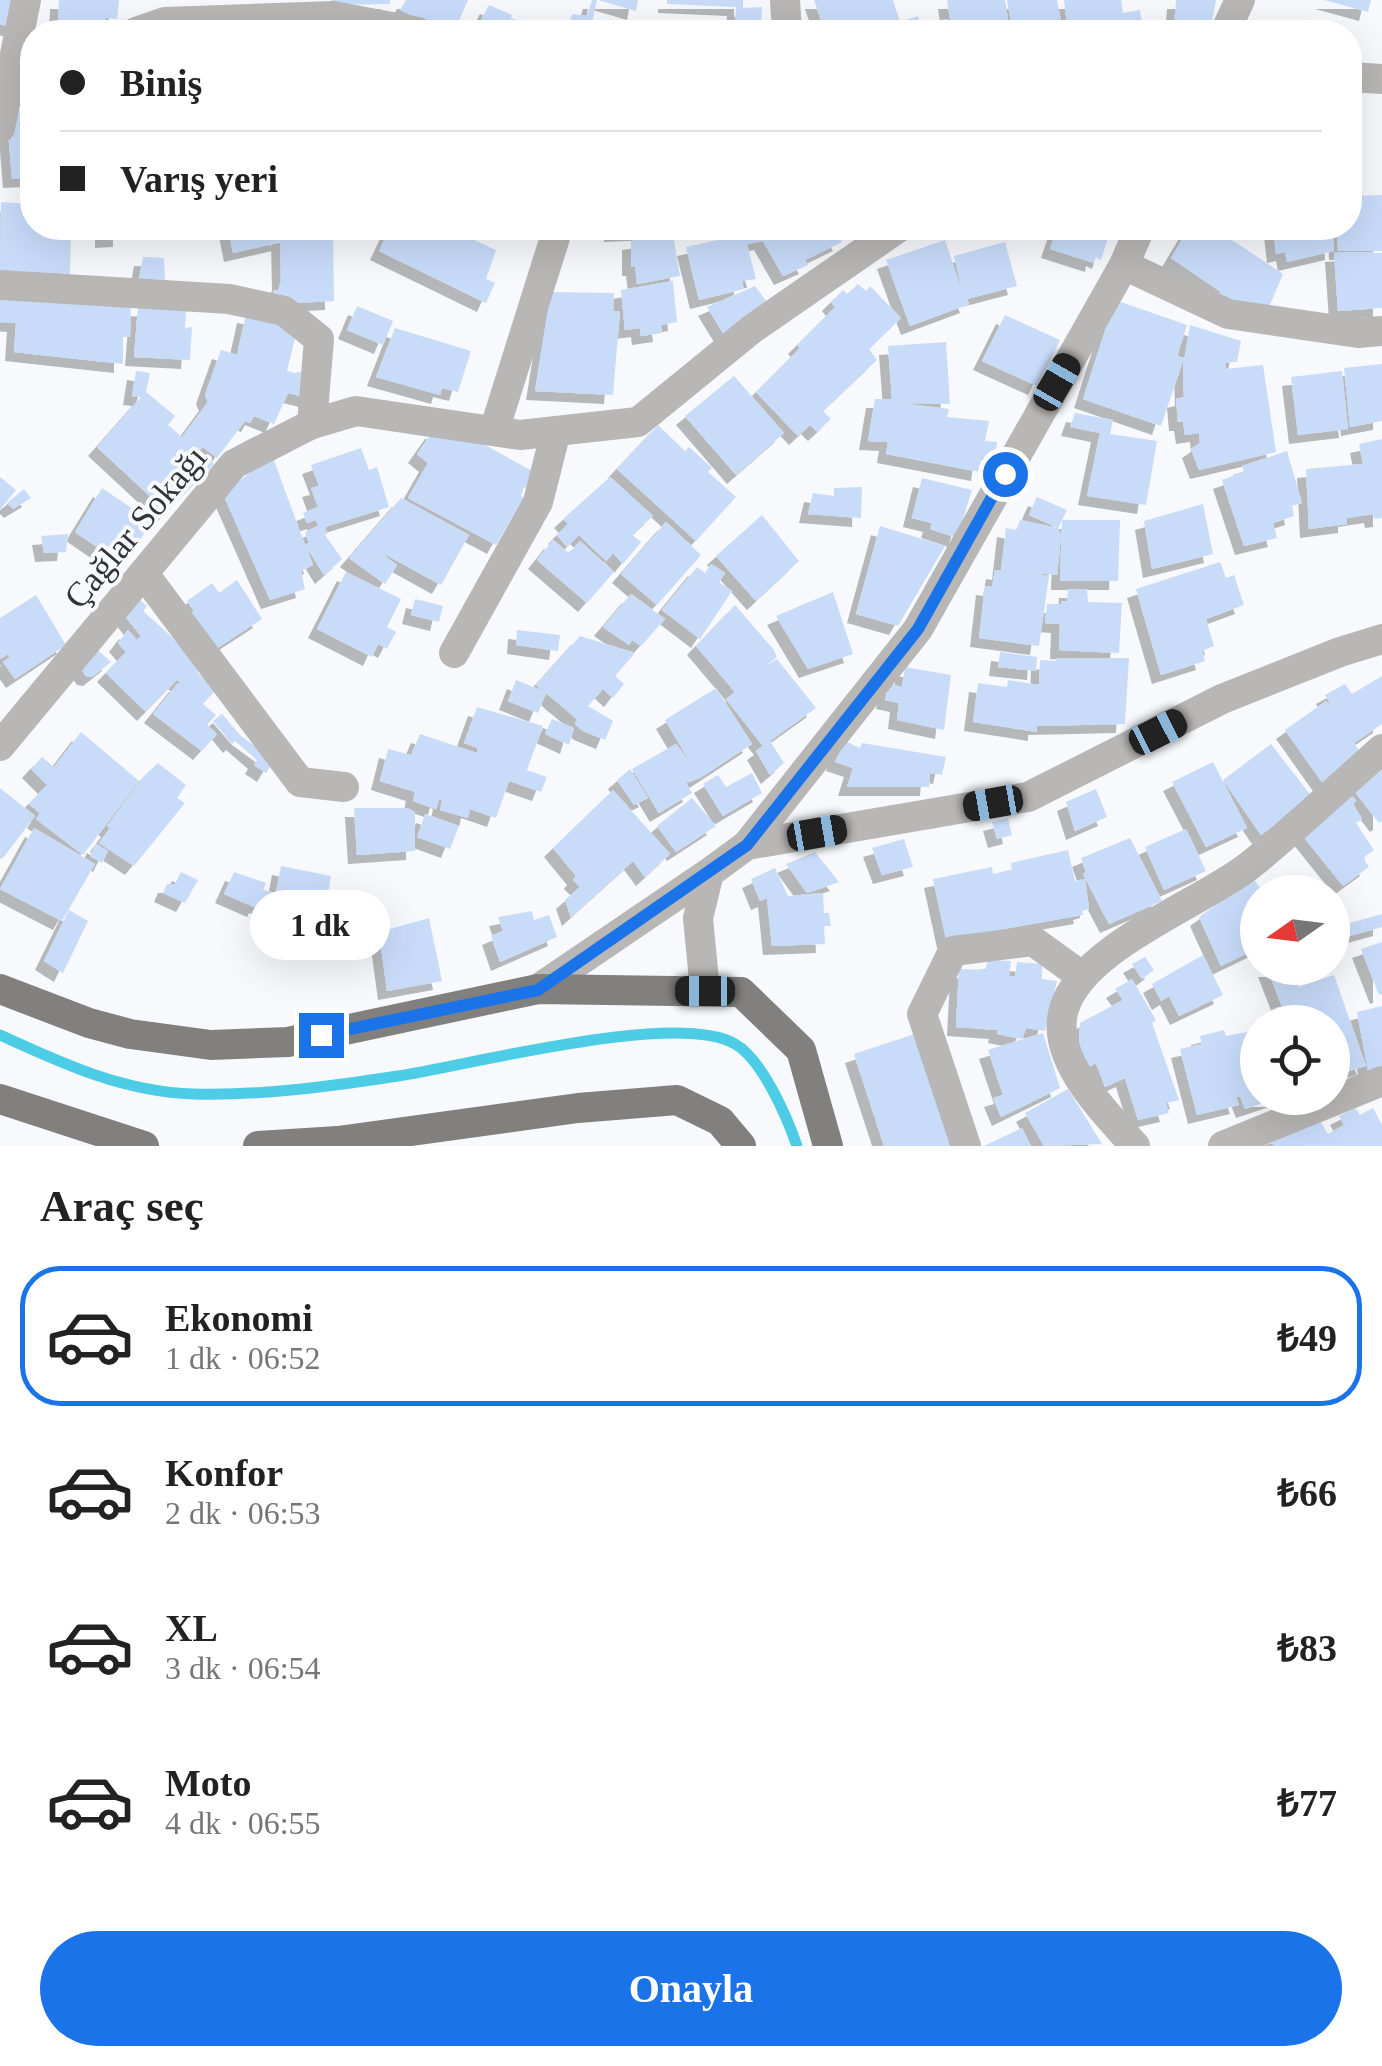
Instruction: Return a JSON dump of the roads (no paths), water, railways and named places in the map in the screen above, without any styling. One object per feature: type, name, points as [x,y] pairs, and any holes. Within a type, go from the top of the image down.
[{"type":"main road","points":[[0,988],[130,1034],[211,1044],[288,1042],[538,990],[741,992],[801,1050],[828,1146]]},
{"type":"main road","points":[[0,1099],[144,1146]]},
{"type":"main road","points":[[258,1146],[338,1141],[578,1108],[676,1100],[720,1121],[742,1146]]},
{"type":"street","points":[[221,20],[332,16],[354,20]]},
{"type":"street","points":[[0,128],[20,38]]},
{"type":"street","points":[[494,432],[554,240]]},
{"type":"street","name":"Çağlar Sokağı","points":[[0,746],[234,464],[312,424],[356,411],[520,436],[638,422],[752,329],[881,240]]},
{"type":"street","points":[[538,990],[747,845],[918,629],[1135,240]]},
{"type":"street","points":[[1124,265],[1228,314],[1358,333],[1382,331]]},
{"type":"street","points":[[0,285],[230,299],[284,311],[319,338],[312,424]]},
{"type":"street","points":[[454,653],[538,502],[556,431]]},
{"type":"street","points":[[144,574],[300,782],[344,787]]},
{"type":"street","points":[[747,845],[1028,797],[1222,699],[1382,638]]},
{"type":"street","points":[[1136,1146],[1082,1085],[1064,1047],[1063,1010],[1083,976],[1128,939],[1247,868],[1382,749]]},
{"type":"street","points":[[705,991],[698,918],[708,873]]},
{"type":"street","points":[[966,1146],[922,1014],[953,951],[1033,941],[1083,976]]},
{"type":"street","points":[[1223,1146],[1382,1081]]},
{"type":"waterway","points":[[0,1035],[118,1082],[194,1094],[296,1090],[373,1080],[622,1036],[707,1035],[735,1044],[755,1062],[780,1105],[797,1146]]}]
